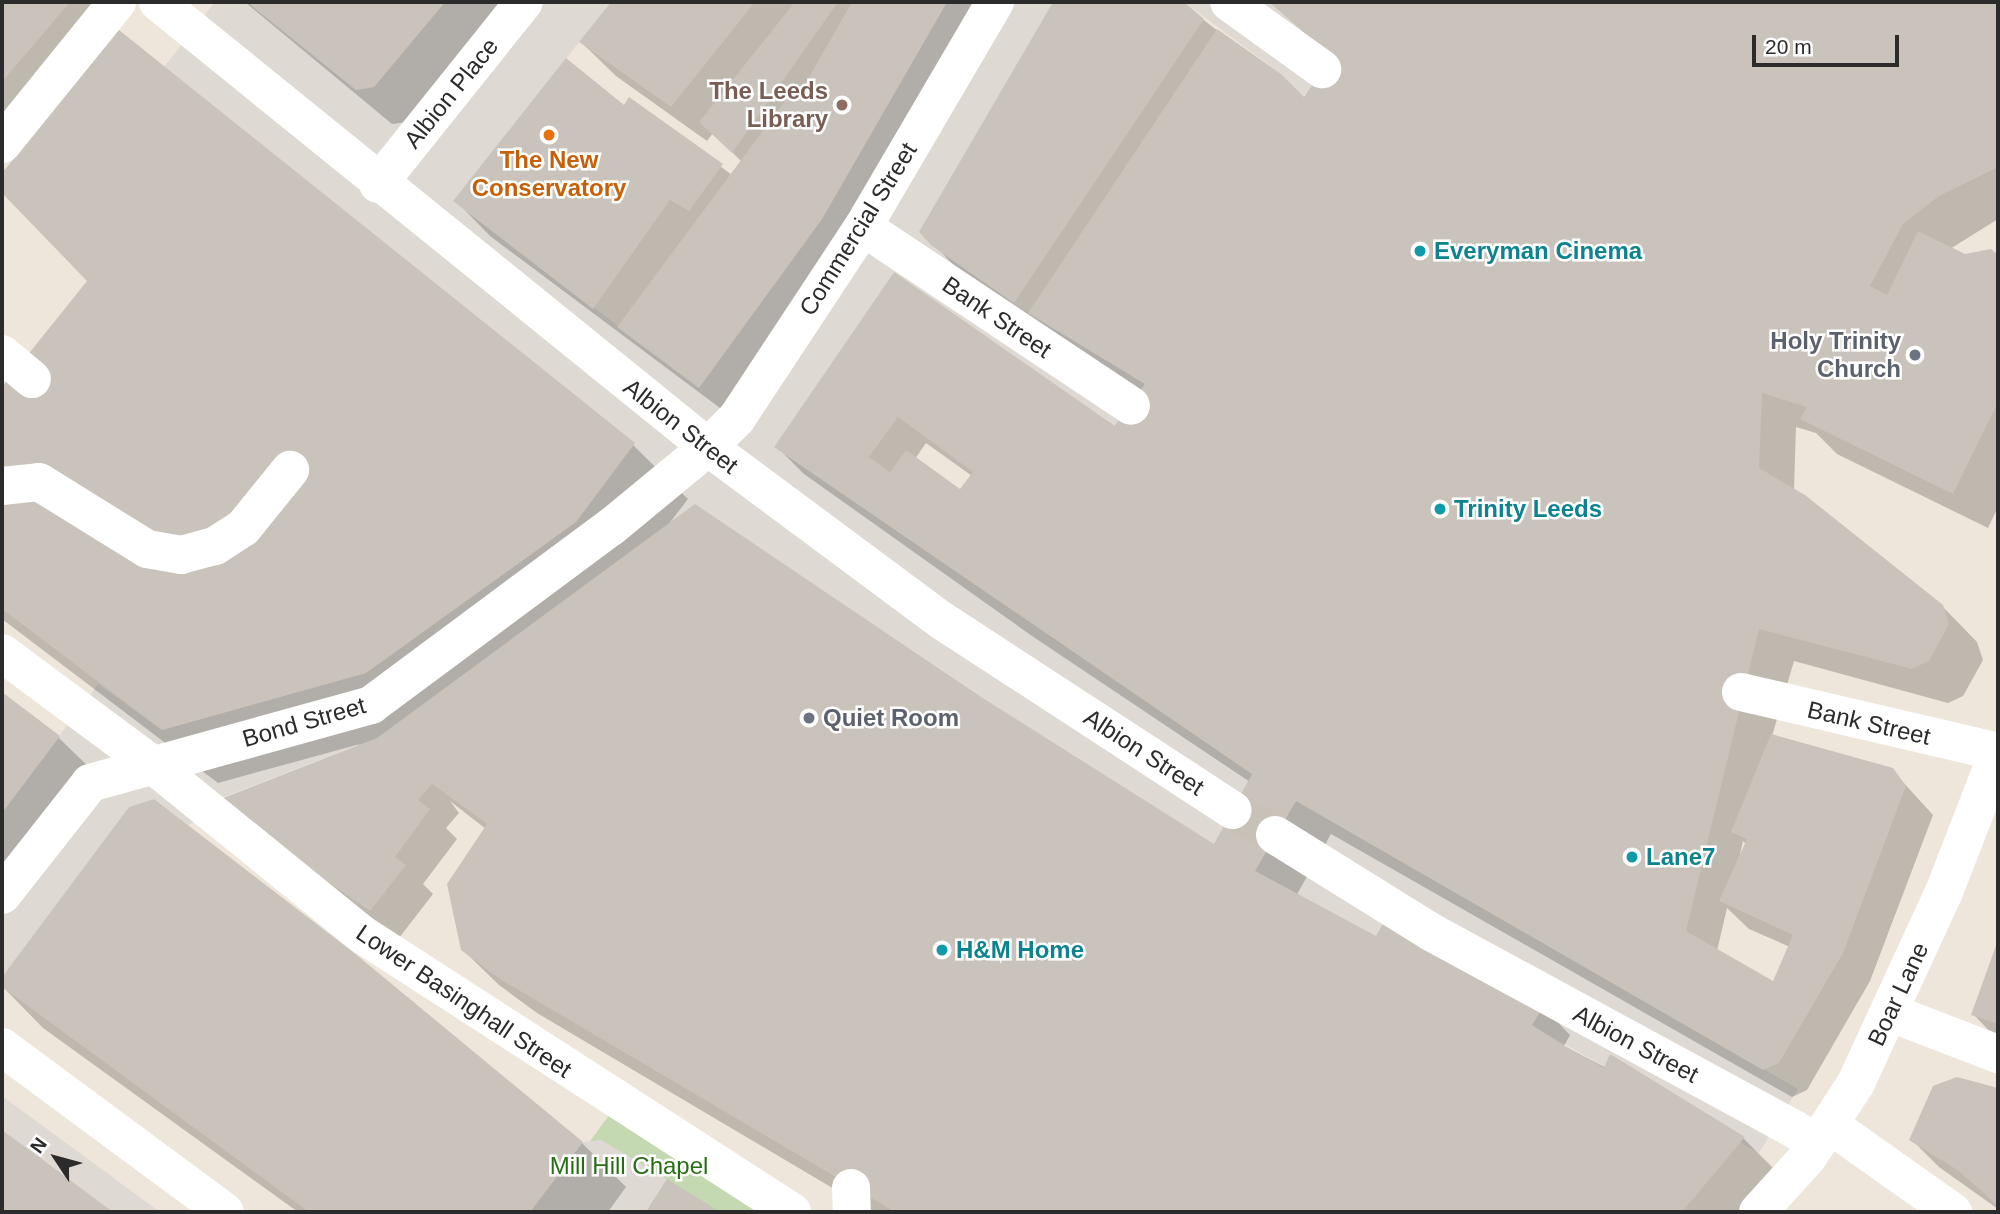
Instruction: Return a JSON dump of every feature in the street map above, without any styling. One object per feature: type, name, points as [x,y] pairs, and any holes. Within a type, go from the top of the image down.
[{"type":"street","points":[[2,144],[117,2]]},
{"type":"street","name":"Albion Street","points":[[158,2],[378,184],[708,447],[941,620],[1232,810]]},
{"type":"street","name":"Albion Place","points":[[378,184],[524,2]]},
{"type":"street","name":"Commercial Street","points":[[708,447],[737,418],[863,227],[995,2]]},
{"type":"street","points":[[1229,2],[1322,69]]},
{"type":"street","name":"Bank Street","points":[[863,227],[1131,406]]},
{"type":"street","points":[[2,354],[32,379]]},
{"type":"street","name":"Bond Street","points":[[2,895],[90,782],[371,705],[611,527],[708,447]]},
{"type":"street","points":[[2,485],[38,482],[147,549],[181,555],[215,546],[243,527],[290,470]]},
{"type":"street","name":"Lower Basinghall Street","points":[[2,653],[153,765],[374,942],[792,1212]]},
{"type":"street","name":"Bank Street","points":[[1741,692],[1998,753]]},
{"type":"street","name":"Boar Lane","points":[[1758,1212],[1824,1134],[1891,1013],[1990,799],[1998,753]]},
{"type":"street","name":"Albion Street","points":[[1275,835],[1430,932],[1824,1134],[1952,1212]]},
{"type":"street","points":[[1891,1013],[1998,1054]]},
{"type":"street","points":[[2,1047],[225,1212]]},
{"type":"green space","name":"Mill Hill Chapel","points":[[618,1103],[780,1212],[538,1212]]},
{"type":"shaded area","points":[[215,2],[247,2],[356,90],[374,87],[445,2],[611,2],[453,201],[699,387],[822,219],[947,2],[1053,2],[920,232],[932,246],[1020,308],[1145,384],[1115,426],[894,272],[774,447],[1252,774],[1798,1089],[1759,1153],[1239,862],[377,738],[213,801],[211,814],[188,825],[154,799],[129,807],[2,977],[2,813],[98,684],[162,730],[366,673],[572,523],[634,444],[164,67]]},
{"type":"shaded area","points":[[1184,2],[1287,2],[1335,50],[1303,97],[1281,74]]},
{"type":"shaded area","points":[[2,1096],[160,1212],[113,1212],[2,1130]]},
{"type":"shaded area","points":[[601,1140],[667,1179],[646,1212],[530,1212],[583,1142]]},
{"type":"building","points":[[2,2],[70,2],[2,82]]},
{"type":"building","points":[[247,2],[445,2],[374,87],[356,90]]},
{"type":"building","points":[[611,2],[755,2],[671,107],[579,42]]},
{"type":"building","points":[[795,2],[838,2],[732,153],[699,122]]},
{"type":"building","points":[[852,2],[947,2],[822,219],[699,388],[617,327],[794,89],[800,93]]},
{"type":"building","points":[[1053,2],[1184,2],[1204,19],[1014,303],[932,246],[919,232]]},
{"type":"building","points":[[1269,2],[1998,2],[1998,175],[1996,168],[1939,196],[1903,224],[1870,286],[1887,295],[1918,231],[1965,254],[1991,249],[1998,255],[1998,402],[1953,494],[1800,419],[1807,407],[1762,393],[1759,468],[1805,495],[1943,605],[1949,624],[1929,661],[1912,669],[1759,629],[1686,931],[1773,981],[1793,935],[1719,901],[1747,839],[1731,832],[1771,734],[1893,768],[1906,786],[1843,953],[1779,1063],[1763,1070],[1296,801],[1255,871],[1376,936],[1388,915],[1544,1006],[1532,1025],[1558,1042],[1604,1068],[1610,1054],[1745,1137],[1682,1212],[895,1212],[500,979],[461,950],[447,884],[487,824],[432,784],[418,800],[430,809],[395,857],[406,865],[370,911],[213,802],[377,738],[695,504],[981,697],[1214,844],[1252,774],[774,447],[894,272],[1115,426],[1145,384],[1028,313],[1217,29],[1281,74],[1304,97],[1331,55]],"holes":[[[898,417],[973,472],[960,489],[906,450],[890,472],[869,457]]]},
{"type":"building","points":[[119,30],[635,443],[576,522],[366,673],[162,730],[2,609],[2,387],[87,281],[2,193],[2,173]]},
{"type":"building","points":[[566,58],[624,105],[629,97],[723,164],[689,211],[670,200],[593,309],[453,201]]},
{"type":"building","points":[[2,692],[60,736],[2,813]]},
{"type":"building","points":[[154,799],[353,952],[583,1142],[530,1212],[309,1212],[2,987],[2,977],[129,807]]},
{"type":"building","points":[[1998,940],[1998,1024],[1971,1015]]},
{"type":"building","points":[[1957,1077],[1998,1088],[1998,1206],[1959,1171],[1909,1140],[1933,1086]]},
{"type":"building","points":[[2,1130],[39,1157],[113,1212],[2,1212]]},
{"type":"building","points":[[667,1179],[720,1212],[646,1212]]},
{"type":"tunnel","points":[[1232,810],[1275,835]]},
{"type":"place","name":"The Leeds Library","points":[[842,105]]},
{"type":"place","name":"The New Conservatory","points":[[549,135]]},
{"type":"place","name":"Everyman Cinema","points":[[1420,251]]},
{"type":"place","name":"Holy Trinity Church","points":[[1915,355]]},
{"type":"place","name":"Trinity Leeds","points":[[1440,509]]},
{"type":"place","name":"Quiet Room","points":[[809,718]]},
{"type":"place","name":"Lane7","points":[[1632,857]]},
{"type":"place","name":"H&M Home","points":[[942,950]]}]
